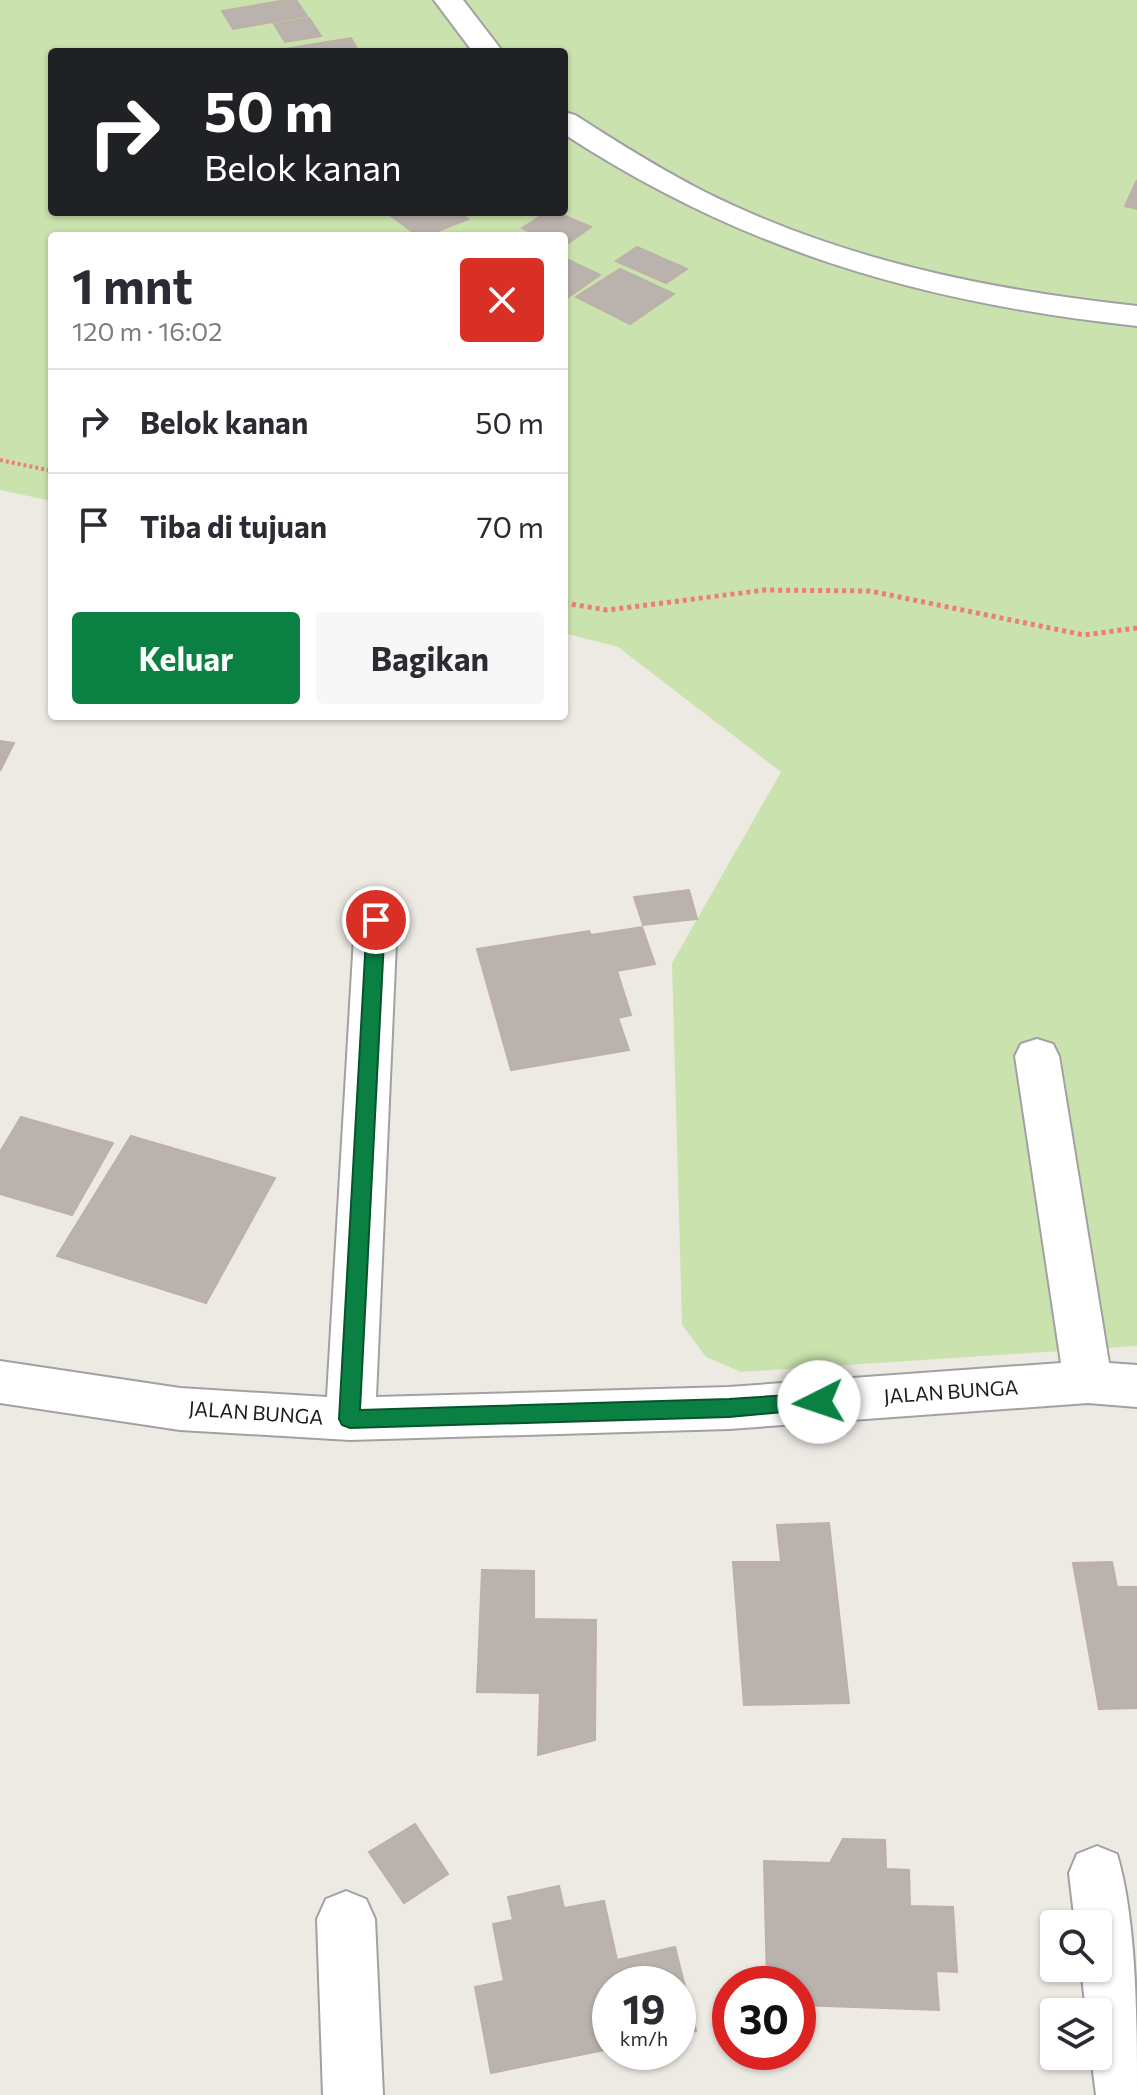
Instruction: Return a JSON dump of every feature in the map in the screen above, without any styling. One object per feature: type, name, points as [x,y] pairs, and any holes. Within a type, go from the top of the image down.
[{"type":"street","points":[[448,0],[485,48]]},
{"type":"street","points":[[568,124],[647,174],[708,205],[815,250],[955,290],[1137,316]]},
{"type":"street","points":[[350,1419],[376,920]]},
{"type":"street","points":[[1037,1056],[1088,1382]]},
{"type":"street","name":"JALAN BUNGA","points":[[0,1382],[180,1409],[350,1419],[729,1408],[1088,1382],[1137,1386]]},
{"type":"street","points":[[1097,1873],[1126,2095]]},
{"type":"street","points":[[346,1919],[353,2095]]},
{"type":"path","points":[[0,460],[48,470]]},
{"type":"path","points":[[568,604],[607,610],[765,590],[870,591],[1084,635],[1137,628]]},
{"type":"green space","points":[[0,0],[1137,0],[1137,1346],[741,1372],[706,1357],[682,1325],[672,963],[781,772],[618,647],[568,634],[568,232],[48,232],[48,500],[0,490]]},
{"type":"building","points":[[296,0],[307,16],[233,29],[222,11]]},
{"type":"building","points":[[309,18],[321,36],[285,42],[274,24]]},
{"type":"building","points":[[351,38],[357,48],[291,48]]},
{"type":"building","points":[[1137,180],[1137,209],[1125,206]]},
{"type":"building","points":[[391,216],[464,216],[468,219],[436,232],[413,232]]},
{"type":"building","points":[[541,216],[565,216],[591,227],[568,243],[568,232],[531,232],[522,228]]},
{"type":"building","points":[[637,247],[687,269],[666,283],[616,261]]},
{"type":"building","points":[[568,260],[600,275],[568,297]]},
{"type":"building","points":[[620,269],[674,294],[630,324],[576,297]]},
{"type":"building","points":[[0,741],[14,743],[0,771]]},
{"type":"building","points":[[689,890],[697,919],[643,925],[634,897]]},
{"type":"building","points":[[642,927],[655,964],[617,971],[631,1015],[618,1018],[629,1050],[511,1070],[477,949],[589,931],[591,935]]},
{"type":"building","points":[[21,1117],[113,1143],[72,1215],[0,1194],[0,1152]]},
{"type":"building","points":[[131,1136],[275,1178],[206,1303],[57,1256]]},
{"type":"building","points":[[829,1523],[849,1703],[744,1705],[733,1562],[781,1562],[777,1525]]},
{"type":"building","points":[[1112,1562],[1117,1587],[1137,1587],[1137,1708],[1099,1709],[1073,1563]]},
{"type":"building","points":[[482,1570],[534,1571],[534,1619],[596,1620],[595,1740],[538,1755],[540,1693],[477,1692]]},
{"type":"building","points":[[415,1824],[448,1874],[404,1903],[369,1852]]},
{"type":"building","points":[[843,1839],[885,1840],[886,1869],[909,1870],[910,1906],[953,1907],[957,1972],[936,1971],[939,2010],[816,2006],[816,1966],[767,1966],[764,1861],[830,1863]]},
{"type":"building","points":[[559,1886],[564,1908],[604,1901],[617,1960],[675,1947],[680,1966],[592,1966],[592,2053],[491,2073],[475,1987],[504,1981],[493,1924],[513,1920],[508,1897]]},
{"type":"route","points":[[376,920],[350,1419],[729,1408],[819,1402]]}]
